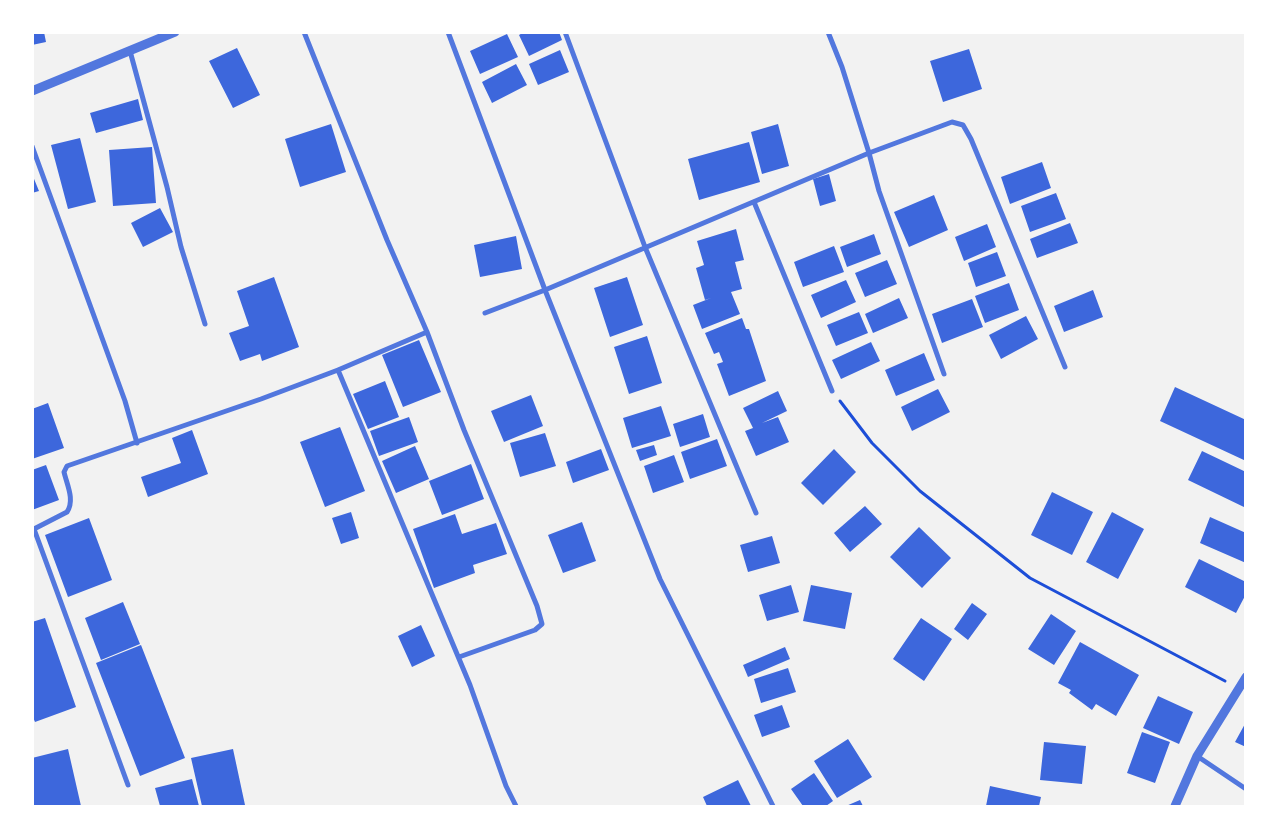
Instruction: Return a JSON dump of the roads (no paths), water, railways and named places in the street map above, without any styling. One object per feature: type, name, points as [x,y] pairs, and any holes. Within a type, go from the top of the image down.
[{"type":"street","points":[[32,91],[175,32]]},
{"type":"street","points":[[304,32],[537,606],[542,624],[535,630],[459,657]]},
{"type":"street","points":[[448,32],[546,290],[660,579],[773,806]]},
{"type":"street","points":[[565,32],[645,247],[756,513]]},
{"type":"street","points":[[828,32],[842,68],[879,191],[944,374]]},
{"type":"street","points":[[130,51],[167,186],[181,246],[205,324]]},
{"type":"street","points":[[484,313],[546,290],[869,153],[952,122],[962,125],[971,139],[1065,367]]},
{"type":"street","points":[[32,146],[125,401],[137,443]]},
{"type":"street","points":[[754,202],[832,391]]},
{"type":"street","points":[[128,785],[33,529],[67,512],[70,507],[71,500],[64,472],[67,466],[261,399],[338,370],[426,332]]},
{"type":"street","points":[[338,370],[459,657],[506,786],[516,806]]},
{"type":"street","points":[[1176,806],[1197,756],[1246,677]]},
{"type":"street","points":[[1197,756],[1246,789]]}]
